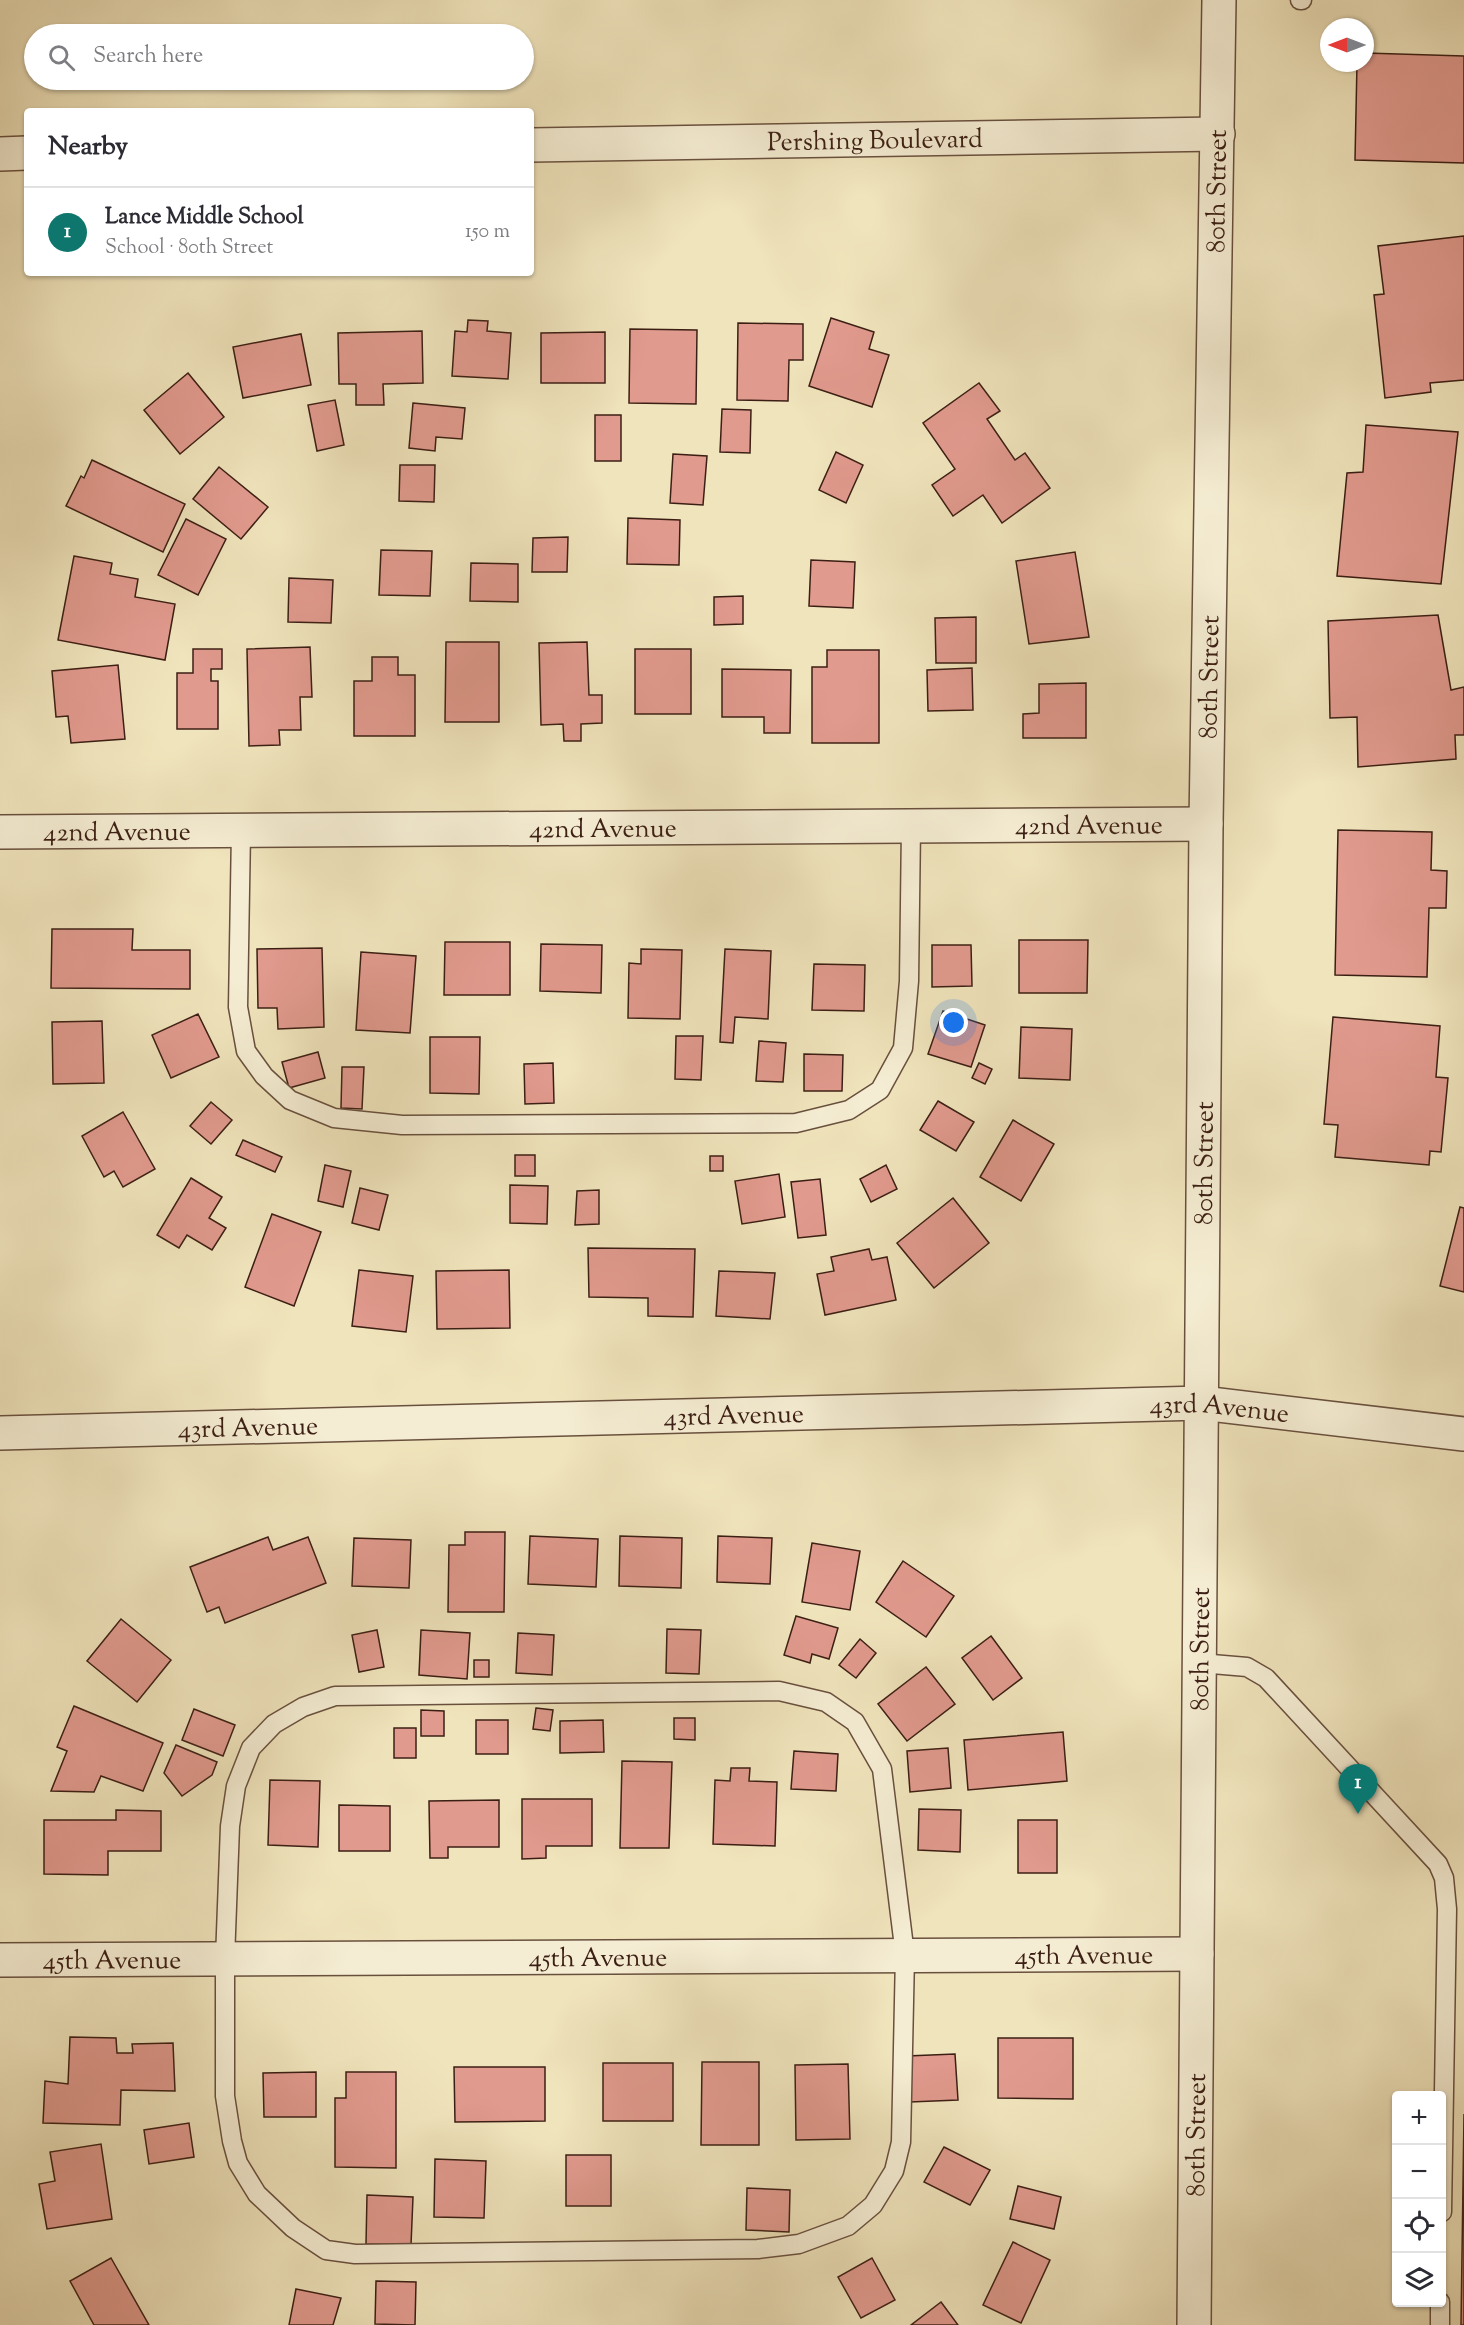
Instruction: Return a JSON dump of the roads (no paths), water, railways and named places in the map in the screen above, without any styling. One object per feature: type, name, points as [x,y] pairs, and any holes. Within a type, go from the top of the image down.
[{"type":"street","name":"80th Street","points":[[1194,2325],[1206,824],[1219,0]]},
{"type":"street","name":"Pershing Boulevard","points":[[534,145],[1218,134]]},
{"type":"street","points":[[0,154],[24,153]]},
{"type":"street","name":"42nd Avenue","points":[[0,832],[1206,824]]},
{"type":"street","name":"43rd Avenue","points":[[0,1432],[1202,1403],[1464,1434]]},
{"type":"street","name":"45th Avenue","points":[[0,1960],[1197,1954]]},
{"type":"lane","points":[[241,831],[238,1007],[246,1051],[264,1076],[290,1100],[334,1118],[402,1125],[796,1123],[849,1110],[880,1090],[903,1048],[909,981],[911,826]]},
{"type":"lane","points":[[1200,1662],[1247,1666],[1266,1678],[1438,1864],[1444,1878],[1447,1909],[1442,2199]]},
{"type":"lane","points":[[779,1690],[826,1702],[855,1722],[882,1769],[905,1955],[901,2142],[894,2170],[873,2205],[848,2226],[799,2244],[758,2249],[355,2254],[326,2250],[293,2228],[257,2194],[238,2163],[225,2096],[225,1959],[230,1826],[236,1786],[251,1748],[274,1724],[303,1707],[335,1696],[779,1690]]},
{"type":"lane","points":[[1440,2307],[1440,2325]]},
{"type":"place","name":"Lance Middle School","points":[[1358,1814]]}]
